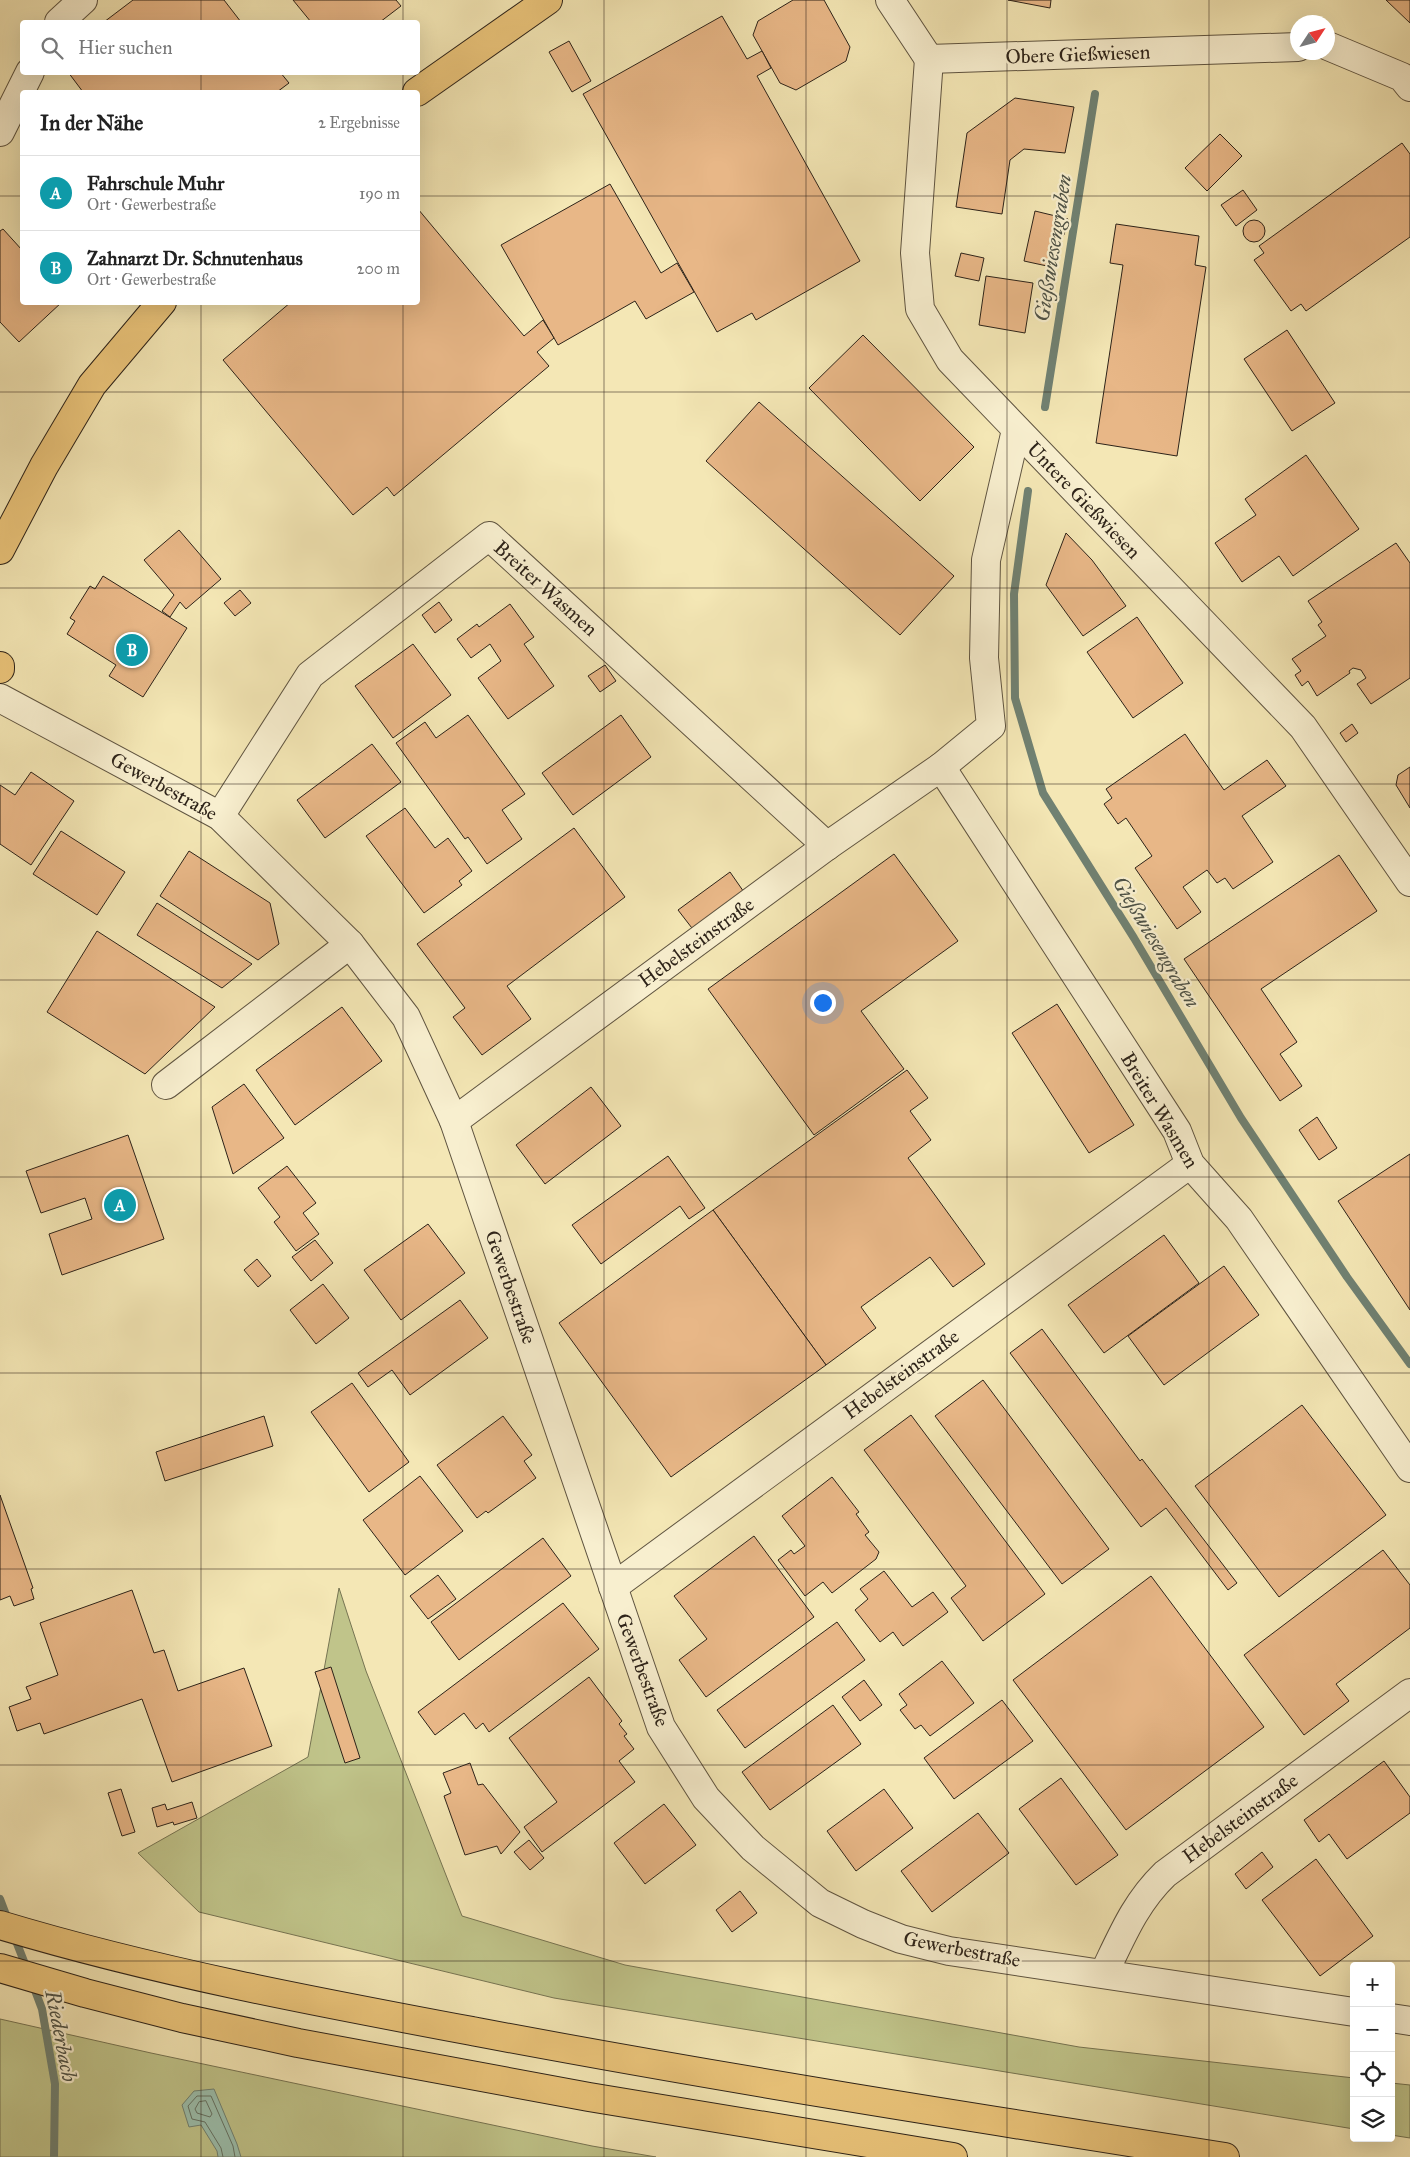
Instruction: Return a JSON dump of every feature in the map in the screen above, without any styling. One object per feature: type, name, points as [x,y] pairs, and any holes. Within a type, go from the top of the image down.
[{"type":"main road","points":[[420,90],[548,0]]},
{"type":"main road","points":[[0,550],[44,466],[92,385],[159,305]]},
{"type":"main road","points":[[0,1925],[194,1976],[412,2020],[799,2090],[1225,2157]]},
{"type":"main road","points":[[0,1968],[85,1993],[182,2018],[404,2063],[589,2097],[953,2157]]},
{"type":"street","points":[[61,20],[83,0]]},
{"type":"street","points":[[890,0],[929,59]]},
{"type":"street","name":"Obere Gießwiesen","points":[[929,59],[1290,47]]},
{"type":"street","points":[[1335,49],[1402,77],[1410,87]]},
{"type":"street","name":"Untere Gießwiesen","points":[[929,59],[916,253],[920,309],[950,360],[1303,727],[1410,882]]},
{"type":"street","points":[[21,90],[28,75]]},
{"type":"street","points":[[0,132],[20,92]]},
{"type":"street","name":"Hebelsteinstraße","points":[[454,1121],[827,846],[941,767],[991,726],[984,658],[986,560],[1016,430]]},
{"type":"street","name":"Breiter Wasmen","points":[[220,816],[310,675],[489,536],[827,846]]},
{"type":"street","name":"Gewerbestraße","points":[[0,698],[220,816],[350,944],[406,1017],[454,1121],[662,1727],[706,1798],[753,1848],[820,1903],[863,1924],[901,1939],[949,1951],[1350,2011]]},
{"type":"street","name":"Breiter Wasmen","points":[[941,767],[1177,1132],[1190,1164],[1239,1219],[1410,1468]]},
{"type":"street","points":[[166,1085],[350,944]]},
{"type":"street","name":"Hebelsteinstraße","points":[[613,1586],[892,1380],[1190,1164]]},
{"type":"street","name":"Hebelsteinstraße","points":[[1104,1973],[1136,1909],[1148,1890],[1165,1874],[1410,1693]]},
{"type":"street","points":[[1395,2019],[1410,2021]]},
{"type":"green space","points":[[339,1588],[366,1671],[462,1916],[625,1965],[1079,2047],[1350,2078],[1350,2128],[554,1998],[199,1912],[138,1853],[308,1757]]},
{"type":"green space","points":[[0,2019],[151,2053],[592,2146],[656,2157],[0,2157]]},
{"type":"green space","points":[[1395,2083],[1410,2085],[1410,2138],[1395,2136]]},
{"type":"water","points":[[214,2089],[241,2157],[218,2157],[217,2151],[201,2125],[189,2127],[182,2105],[194,2091]]},
{"type":"building","points":[[133,0],[224,0],[239,20],[107,20]]},
{"type":"building","points":[[293,0],[396,0],[401,6],[383,20],[309,20]]},
{"type":"building","points":[[793,0],[824,0],[850,47],[846,61],[796,90],[780,83],[753,35],[758,21]]},
{"type":"building","points":[[1008,0],[1051,0],[1050,8]]},
{"type":"building","points":[[1386,0],[1410,0],[1410,23]]},
{"type":"building","points":[[722,16],[747,59],[762,51],[771,68],[757,76],[860,261],[756,320],[752,313],[717,332],[583,94]]},
{"type":"building","points":[[569,41],[591,81],[572,92],[549,52]]},
{"type":"building","points":[[70,75],[282,75],[289,83],[280,90],[82,90]]},
{"type":"building","points":[[1015,98],[1074,107],[1065,153],[1024,149],[1010,160],[1002,214],[956,207],[967,133]]},
{"type":"building","points":[[1220,134],[1242,156],[1207,191],[1185,168]]},
{"type":"building","points":[[1402,143],[1410,154],[1410,237],[1306,311],[1301,304],[1291,311],[1254,260],[1264,253],[1259,246]]},
{"type":"building","points":[[610,184],[661,273],[677,263],[694,292],[646,319],[635,301],[558,345],[501,245]]},
{"type":"building","points":[[1243,190],[1257,210],[1236,226],[1221,205]]},
{"type":"building","points":[[420,211],[524,336],[543,320],[554,338],[537,352],[549,366],[394,496],[387,487],[353,515],[223,360],[287,305],[420,305]]},
{"type":"building","points":[[1035,211],[1068,219],[1064,235],[1055,233],[1047,266],[1024,261]]},
{"type":"building","points":[[1254,220],[1262,223],[1265,231],[1262,239],[1254,242],[1246,239],[1243,231],[1246,223]]},
{"type":"building","points":[[1116,224],[1199,236],[1195,265],[1206,267],[1177,456],[1096,443],[1123,265],[1110,263]]},
{"type":"building","points":[[3,229],[20,248],[20,305],[59,305],[19,342],[0,322],[0,231]]},
{"type":"building","points":[[961,253],[984,258],[979,281],[955,276]]},
{"type":"building","points":[[986,276],[1033,283],[1025,333],[979,325]]},
{"type":"building","points":[[1287,330],[1335,403],[1292,431],[1244,359]]},
{"type":"building","points":[[863,335],[974,447],[920,501],[809,388]]},
{"type":"building","points":[[759,402],[954,576],[900,635],[706,461]]},
{"type":"building","points":[[1306,455],[1359,529],[1293,576],[1279,556],[1242,582],[1215,543],[1256,515],[1245,499]]},
{"type":"building","points":[[179,530],[221,579],[186,609],[180,602],[170,617],[162,611],[174,595],[144,560]]},
{"type":"building","points":[[1066,533],[1092,560],[1126,606],[1083,636],[1046,585]]},
{"type":"building","points":[[1396,543],[1410,563],[1410,678],[1371,704],[1357,684],[1366,678],[1361,670],[1353,668],[1349,671],[1350,673],[1317,696],[1308,681],[1302,686],[1295,675],[1301,671],[1292,659],[1326,636],[1318,625],[1322,622],[1308,601]]},
{"type":"building","points":[[103,576],[187,628],[143,697],[109,676],[116,665],[67,634],[75,621],[70,618],[90,586],[95,589]]},
{"type":"building","points":[[240,590],[251,603],[235,616],[224,603]]},
{"type":"building","points":[[439,602],[452,620],[435,633],[422,615]]},
{"type":"building","points":[[510,604],[534,637],[524,644],[554,686],[508,719],[478,678],[501,661],[490,644],[471,658],[457,639],[477,624],[479,627]]},
{"type":"building","points":[[1137,617],[1183,683],[1133,718],[1087,652]]},
{"type":"building","points":[[413,644],[451,695],[393,738],[355,686]]},
{"type":"building","points":[[605,665],[616,681],[600,692],[588,676]]},
{"type":"building","points":[[468,715],[525,794],[502,810],[522,839],[487,864],[468,837],[465,839],[396,743],[425,722],[436,738]]},
{"type":"building","points":[[621,715],[651,757],[573,815],[542,773]]},
{"type":"building","points":[[1352,724],[1358,733],[1346,742],[1340,733]]},
{"type":"building","points":[[1185,734],[1224,790],[1267,760],[1286,786],[1242,816],[1273,862],[1233,889],[1225,878],[1217,883],[1207,870],[1183,887],[1201,912],[1177,929],[1135,868],[1152,856],[1126,818],[1118,824],[1104,804],[1112,798],[1106,789]]},
{"type":"building","points":[[372,744],[401,782],[325,838],[297,800]]},
{"type":"building","points":[[1410,767],[1410,808],[1396,785],[1398,775]]},
{"type":"building","points":[[31,772],[74,801],[31,865],[0,844],[0,785],[15,795]]},
{"type":"building","points":[[405,808],[435,848],[448,838],[472,871],[459,881],[462,885],[424,913],[366,836]]},
{"type":"building","points":[[574,828],[625,897],[507,986],[531,1019],[482,1055],[453,1017],[465,1008],[417,944]]},
{"type":"building","points":[[61,831],[125,872],[97,915],[33,874]]},
{"type":"building","points":[[189,851],[270,903],[279,944],[258,960],[160,896]]},
{"type":"building","points":[[894,854],[958,941],[861,1011],[904,1069],[814,1135],[708,989]]},
{"type":"building","points":[[1339,855],[1377,911],[1261,989],[1297,1042],[1280,1054],[1302,1086],[1280,1101],[1184,959]]},
{"type":"building","points":[[730,872],[746,895],[695,932],[678,910]]},
{"type":"building","points":[[157,903],[252,964],[222,988],[137,935]]},
{"type":"building","points":[[97,931],[215,1007],[145,1074],[47,1012]]},
{"type":"building","points":[[1057,1004],[1134,1125],[1089,1153],[1012,1033]]},
{"type":"building","points":[[342,1007],[382,1061],[295,1125],[256,1070]]},
{"type":"building","points":[[907,1070],[928,1098],[910,1111],[931,1140],[908,1158],[985,1264],[953,1287],[930,1257],[861,1307],[876,1328],[826,1365],[713,1210]]},
{"type":"building","points":[[244,1084],[284,1138],[233,1174],[212,1107]]},
{"type":"building","points":[[591,1087],[621,1126],[545,1184],[516,1145]]},
{"type":"building","points":[[1317,1117],[1337,1148],[1319,1160],[1299,1130]]},
{"type":"building","points":[[128,1135],[164,1239],[62,1275],[49,1234],[92,1219],[85,1198],[41,1213],[26,1171]]},
{"type":"building","points":[[1410,1154],[1410,1310],[1338,1201]]},
{"type":"building","points":[[668,1156],[705,1208],[689,1219],[680,1206],[601,1264],[572,1225]]},
{"type":"building","points":[[287,1166],[316,1203],[303,1213],[319,1234],[296,1251],[274,1222],[280,1217],[258,1188]]},
{"type":"building","points":[[713,1210],[826,1365],[671,1477],[559,1323]]},
{"type":"building","points":[[428,1224],[465,1273],[401,1320],[364,1270]]},
{"type":"building","points":[[1164,1235],[1199,1283],[1104,1353],[1068,1305]]},
{"type":"building","points":[[315,1240],[333,1263],[311,1281],[292,1257]]},
{"type":"building","points":[[257,1259],[271,1276],[258,1287],[244,1270]]},
{"type":"building","points":[[1224,1266],[1259,1315],[1164,1385],[1128,1336]]},
{"type":"building","points":[[323,1284],[349,1318],[316,1344],[290,1310]]},
{"type":"building","points":[[460,1300],[488,1338],[410,1395],[392,1370],[368,1387],[358,1373]]},
{"type":"building","points":[[1042,1329],[1140,1461],[1142,1459],[1237,1583],[1228,1590],[1166,1508],[1141,1527],[1010,1353]]},
{"type":"building","points":[[983,1380],[1109,1549],[1062,1584],[935,1416]]},
{"type":"building","points":[[352,1383],[409,1462],[369,1492],[311,1412]]},
{"type":"building","points":[[1302,1405],[1386,1515],[1279,1597],[1195,1486]]},
{"type":"building","points":[[911,1415],[1045,1594],[983,1641],[951,1598],[966,1586],[864,1450]]},
{"type":"building","points":[[264,1416],[273,1446],[165,1481],[156,1452]]},
{"type":"building","points":[[503,1416],[532,1455],[524,1461],[536,1478],[488,1513],[486,1511],[477,1518],[437,1465]]},
{"type":"building","points":[[420,1476],[463,1531],[405,1575],[363,1520]]},
{"type":"building","points":[[832,1477],[859,1512],[856,1514],[869,1532],[865,1535],[879,1552],[876,1559],[832,1593],[823,1582],[805,1596],[778,1560],[791,1550],[794,1554],[805,1546],[782,1516]]},
{"type":"building","points":[[0,1495],[33,1588],[31,1589],[34,1599],[14,1606],[10,1596],[0,1600]]},
{"type":"building","points":[[754,1536],[814,1617],[706,1697],[679,1660],[707,1639],[674,1596]]},
{"type":"building","points":[[543,1538],[571,1576],[459,1660],[431,1622]]},
{"type":"building","points":[[1383,1550],[1410,1585],[1410,1628],[1336,1684],[1349,1701],[1304,1735],[1244,1655]]},
{"type":"building","points":[[884,1571],[912,1607],[933,1592],[948,1612],[903,1646],[893,1632],[880,1642],[855,1610],[868,1599],[860,1589]]},
{"type":"building","points":[[438,1575],[456,1599],[428,1619],[410,1596]]},
{"type":"building","points":[[1151,1576],[1264,1727],[1126,1830],[1013,1680]]},
{"type":"building","points":[[132,1590],[154,1653],[164,1650],[178,1691],[244,1668],[272,1746],[172,1782],[142,1699],[44,1734],[40,1723],[17,1731],[9,1707],[31,1699],[26,1687],[58,1675],[40,1623]]},
{"type":"building","points":[[563,1603],[599,1649],[489,1732],[483,1723],[476,1729],[464,1713],[435,1735],[418,1712]]},
{"type":"building","points":[[837,1622],[865,1660],[745,1748],[717,1710]]},
{"type":"building","points":[[942,1661],[974,1703],[930,1736],[921,1725],[915,1729],[900,1710],[907,1705],[899,1694]]},
{"type":"building","points":[[331,1667],[360,1758],[345,1763],[315,1672]]},
{"type":"building","points":[[589,1677],[622,1721],[619,1724],[627,1734],[624,1736],[634,1749],[619,1761],[635,1782],[542,1852],[524,1827],[557,1802],[509,1738]]},
{"type":"building","points":[[864,1680],[882,1705],[860,1721],[842,1697]]},
{"type":"building","points":[[1002,1700],[1033,1741],[954,1799],[924,1758]]},
{"type":"building","points":[[833,1705],[861,1744],[770,1810],[742,1772]]},
{"type":"building","points":[[1384,1761],[1410,1797],[1410,1813],[1347,1859],[1329,1834],[1319,1842],[1304,1820]]},
{"type":"building","points":[[470,1763],[478,1785],[483,1784],[520,1832],[501,1854],[497,1846],[465,1855],[444,1796],[451,1793],[443,1773]]},
{"type":"building","points":[[1061,1778],[1118,1855],[1076,1885],[1019,1809]]},
{"type":"building","points":[[121,1789],[135,1832],[122,1836],[108,1793]]},
{"type":"building","points":[[884,1789],[913,1828],[856,1871],[827,1831]]},
{"type":"building","points":[[192,1802],[197,1818],[174,1825],[173,1822],[157,1827],[152,1808],[165,1804],[167,1810]]},
{"type":"building","points":[[664,1804],[696,1845],[645,1884],[614,1843]]},
{"type":"building","points":[[978,1813],[1009,1853],[932,1912],[901,1871]]},
{"type":"building","points":[[529,1840],[544,1858],[530,1870],[514,1852]]},
{"type":"building","points":[[1262,1852],[1273,1867],[1246,1889],[1235,1874]]},
{"type":"building","points":[[1316,1859],[1373,1936],[1320,1976],[1262,1900]]},
{"type":"building","points":[[740,1891],[757,1913],[732,1932],[716,1910]]},
{"type":"waterway","name":"Gießwiesengraben","points":[[1045,407],[1095,94]]},
{"type":"waterway","name":"Gießwiesengraben","points":[[1028,491],[1014,594],[1015,698],[1043,793],[1134,938],[1241,1118],[1347,1277],[1410,1364]]},
{"type":"waterway","name":"Riederbach","points":[[0,1899],[8,1920]]},
{"type":"waterway","name":"Riederbach","points":[[14,1936],[27,1969]]},
{"type":"waterway","name":"Riederbach","points":[[33,1985],[42,2009],[55,2084],[54,2157]]},
{"type":"place","name":"Zahnarzt Dr. Schnutenhaus","points":[[132,650]]},
{"type":"place","name":"Fahrschule Muhr","points":[[120,1205]]}]
